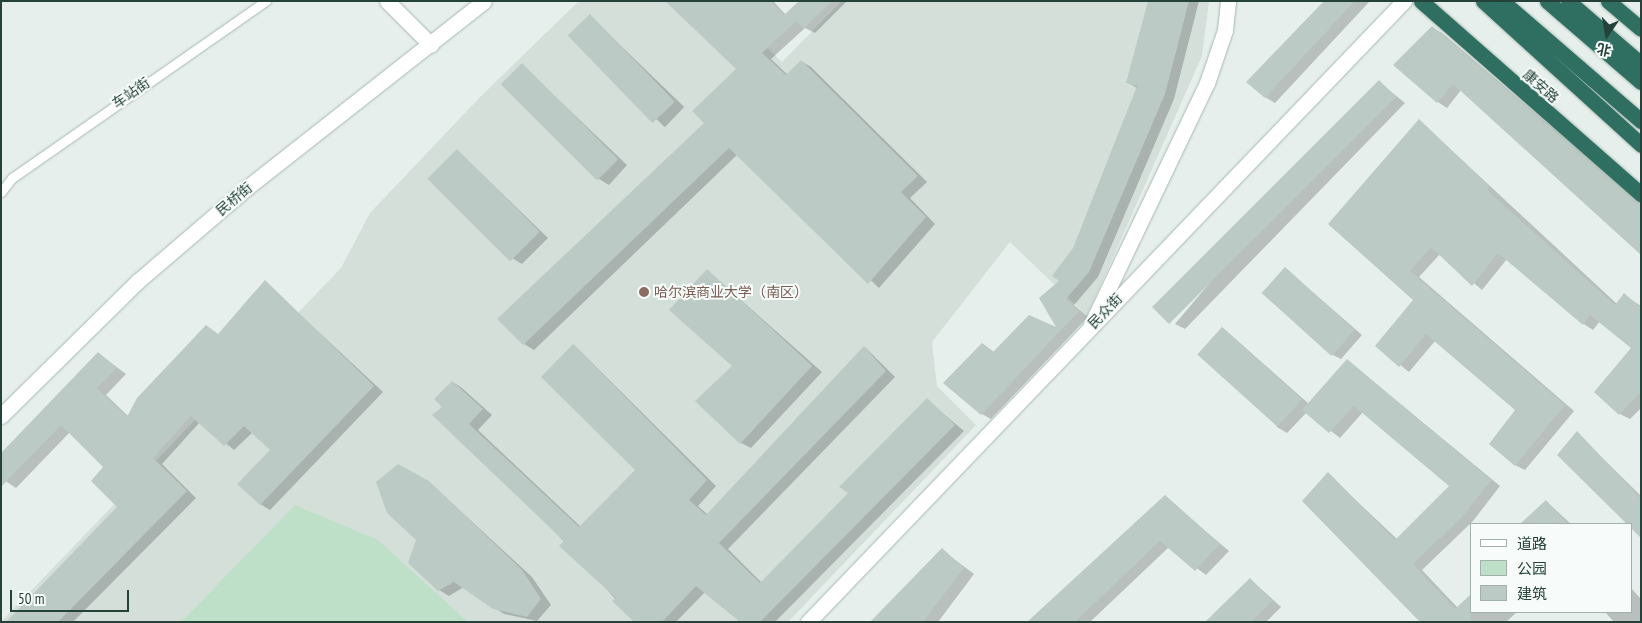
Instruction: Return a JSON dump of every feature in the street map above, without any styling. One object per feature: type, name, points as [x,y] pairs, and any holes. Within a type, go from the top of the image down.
[{"type":"highway","name":"康安路","points":[[1421,1],[1641,194]]},
{"type":"highway","points":[[1483,1],[1641,145]]},
{"type":"highway","points":[[1502,1],[1641,121]]},
{"type":"highway","points":[[1547,1],[1641,82]]},
{"type":"highway","points":[[1568,1],[1641,64]]},
{"type":"highway","points":[[1608,1],[1641,29]]},
{"type":"street","points":[[387,1],[430,45]]},
{"type":"street","name":"民桥街","points":[[1,416],[138,281],[244,190],[484,1]]},
{"type":"street","points":[[1091,326],[1206,83],[1225,30],[1228,1]]},
{"type":"street","name":"民众街","points":[[808,622],[1404,1]]},
{"type":"lane","name":"车站街","points":[[1,192],[12,178],[266,1]]},
{"type":"shaded area","name":"哈尔滨商业大学（南区）","points":[[579,1],[719,1],[782,62],[842,1],[1209,1],[1202,56],[1087,316],[1010,242],[932,342],[937,386],[976,425],[788,622],[1,622],[341,268],[370,213],[481,96]]},
{"type":"green space","points":[[295,505],[378,540],[468,622],[181,622]]},
{"type":"building","points":[[665,1],[770,1],[784,15],[799,1],[832,1],[804,28],[796,21],[762,53],[786,75],[801,60],[918,176],[901,192],[926,217],[868,284],[729,148],[523,345],[497,319],[704,123],[692,111],[736,69]]},
{"type":"building","points":[[1148,1],[1189,1],[1165,94],[1089,272],[1066,299],[1079,311],[981,415],[943,383],[982,343],[993,352],[1029,315],[1056,327],[1039,298],[1059,281],[1052,276],[1073,248],[1137,86],[1126,83]]},
{"type":"building","points":[[1324,1],[1355,1],[1265,98],[1246,82]]},
{"type":"building","points":[[590,14],[675,102],[652,123],[568,36]]},
{"type":"building","points":[[1432,26],[1641,203],[1641,255],[1453,84],[1437,103],[1393,65]]},
{"type":"building","points":[[522,63],[618,159],[597,180],[501,84]]},
{"type":"building","points":[[1379,80],[1396,97],[1169,324],[1152,307]]},
{"type":"building","points":[[1419,119],[1490,187],[1487,190],[1615,305],[1624,293],[1641,308],[1641,392],[1619,415],[1594,392],[1631,348],[1590,315],[1583,325],[1498,253],[1472,286],[1431,247],[1410,271],[1565,405],[1515,466],[1489,444],[1515,410],[1426,334],[1399,367],[1375,346],[1413,300],[1328,224]]},
{"type":"building","points":[[457,149],[540,232],[510,261],[427,179]]},
{"type":"building","points":[[1285,267],[1355,330],[1331,356],[1262,293]]},
{"type":"building","points":[[707,269],[812,366],[740,444],[695,401],[732,366],[669,310]]},
{"type":"building","points":[[265,280],[374,386],[260,505],[237,484],[270,450],[244,426],[224,446],[191,416],[153,458],[187,491],[58,622],[6,622],[117,507],[91,481],[103,467],[61,425],[1,487],[1,453],[98,352],[117,368],[97,388],[127,417],[137,398],[206,325],[218,334]]},
{"type":"building","points":[[1222,327],[1302,399],[1278,427],[1197,354]]},
{"type":"building","points":[[573,344],[707,480],[689,500],[706,515],[864,346],[886,371],[719,543],[760,583],[848,493],[839,487],[927,398],[955,425],[760,622],[740,622],[696,586],[662,622],[634,622],[612,601],[616,598],[559,546],[564,541],[432,415],[442,407],[434,399],[452,381],[483,409],[469,424],[579,527],[635,470],[541,377]]},
{"type":"building","points":[[1347,359],[1491,480],[1463,516],[1413,564],[1455,609],[1470,595],[1471,622],[1420,622],[1302,501],[1328,472],[1395,540],[1449,486],[1354,406],[1329,433],[1302,410]]},
{"type":"building","points":[[1577,431],[1641,499],[1641,538],[1632,529],[1632,523],[1626,523],[1557,455]]},
{"type":"building","points":[[398,464],[429,481],[522,570],[541,599],[527,617],[493,609],[454,582],[438,591],[408,563],[416,540],[387,513],[376,482]]},
{"type":"building","points":[[1165,495],[1220,544],[1195,571],[1160,541],[1075,622],[1027,622]]},
{"type":"building","points":[[1546,500],[1567,523],[1521,523]]},
{"type":"building","points":[[942,548],[964,568],[923,622],[870,622]]},
{"type":"building","points":[[1250,578],[1272,601],[1251,622],[1205,622]]},
{"type":"place","name":"哈尔滨商业大学（南区）","points":[[644,292]]}]
